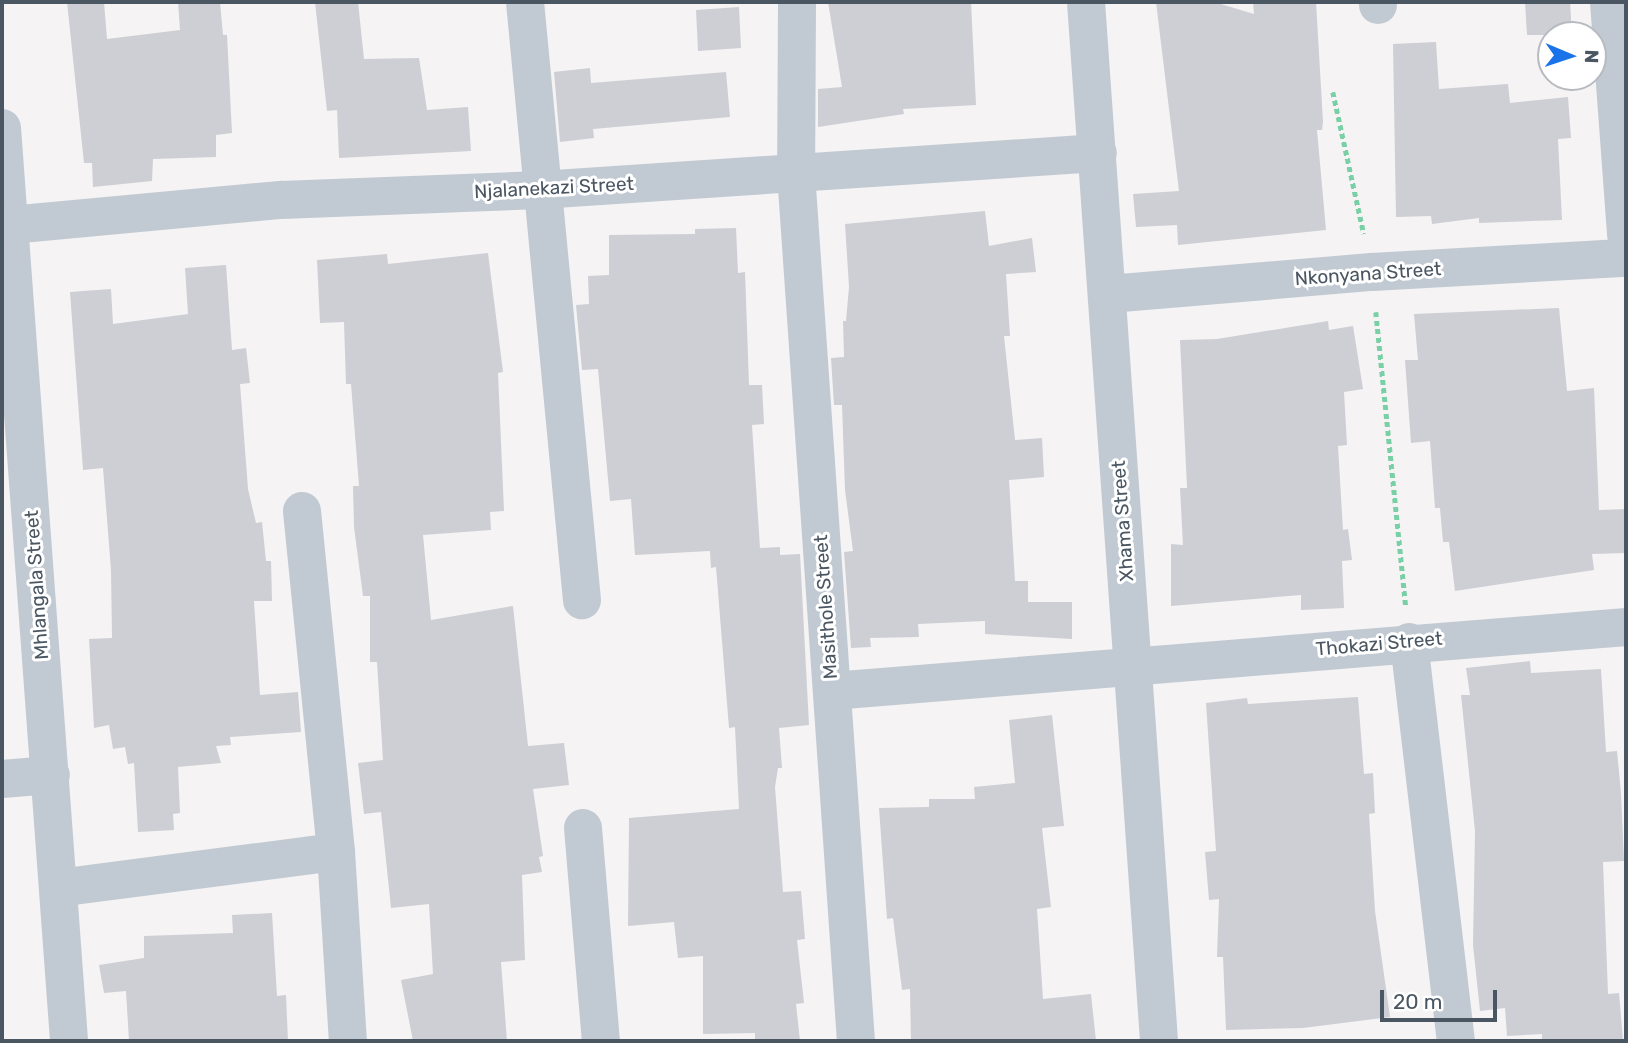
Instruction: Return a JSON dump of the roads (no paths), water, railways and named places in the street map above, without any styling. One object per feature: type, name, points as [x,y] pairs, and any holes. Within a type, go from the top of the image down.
[{"type":"street","points":[[525,2],[540,190],[582,600]]},
{"type":"street","name":"Masithole Street","points":[[797,2],[796,173],[856,1041]]},
{"type":"street","name":"Xhama Street","points":[[1086,2],[1109,294],[1159,1041]]},
{"type":"street","points":[[1609,2],[1626,234]]},
{"type":"street","name":"Mhlangala Street","points":[[2,128],[69,1041]]},
{"type":"street","name":"Njalanekazi Street","points":[[10,225],[281,200],[540,190],[1098,153]]},
{"type":"street","name":"Nkonyana Street","points":[[1109,294],[1372,272],[1626,258]]},
{"type":"street","points":[[302,511],[336,852],[348,1041]]},
{"type":"street","name":"Thokazi Street","points":[[832,691],[1409,642],[1626,627]]},
{"type":"street","points":[[1409,642],[1456,1041]]},
{"type":"street","points":[[2,779],[51,775]]},
{"type":"street","points":[[583,828],[601,1041]]},
{"type":"street","points":[[58,888],[336,852]]}]
